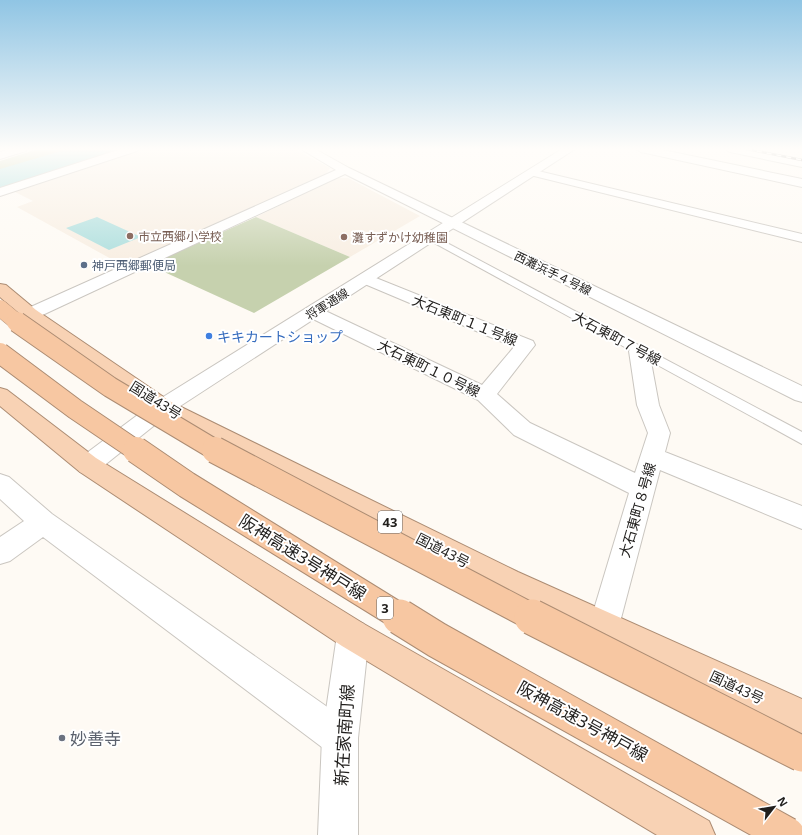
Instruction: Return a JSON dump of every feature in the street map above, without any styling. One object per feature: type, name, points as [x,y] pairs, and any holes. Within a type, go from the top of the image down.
[{"type":"highway","name":"国道43号","points":[[0,289],[30,314],[163,407],[508,582],[802,717]]},
{"type":"highway","points":[[0,308],[15,321],[110,387],[223,455],[465,583],[802,754]]},
{"type":"highway","name":"阪神高速3号神戸線","points":[[0,353],[75,409],[187,485],[437,640],[787,835]]},
{"type":"highway","points":[[0,395],[88,465],[354,635],[695,835]]},
{"type":"street","points":[[0,192],[13,188]]},
{"type":"street","points":[[30,314],[305,188]]},
{"type":"street","name":"西灘浜手４号線","points":[[380,188],[802,395]]},
{"type":"street","name":"将軍通線","points":[[88,465],[163,407],[510,188]]},
{"type":"street","points":[[596,188],[802,238]]},
{"type":"street","name":"大石東町１１号線","points":[[366,279],[526,344],[485,395]]},
{"type":"street","name":"大石東町１０号線","points":[[313,312],[485,395],[503,414],[522,429],[643,488]]},
{"type":"street","points":[[639,350],[648,405],[659,433],[652,457]]},
{"type":"street","name":"大石東町８号線","points":[[604,626],[652,457],[802,518]]},
{"type":"street","points":[[0,484],[44,522],[340,738]]},
{"type":"street","points":[[0,552],[44,522]]},
{"type":"street","name":"新在家南町線","points":[[338,835],[340,738],[354,635]]},
{"type":"lane","name":"大石東町７号線","points":[[432,238],[802,439]]},
{"type":"shaded area","points":[[17,188],[295,188],[124,266],[17,207],[33,201],[11,190]]},
{"type":"shaded area","name":"灘すずかけ幼稚園","points":[[316,188],[367,188],[420,216],[350,257],[256,217]]},
{"type":"green space","points":[[256,217],[350,257],[254,313],[149,265]]},
{"type":"water","points":[[97,217],[141,237],[109,250],[66,228]]},
{"type":"place","name":"市立西郷小学校","points":[[130,236]]},
{"type":"place","name":"灘すずかけ幼稚園","points":[[344,237]]},
{"type":"place","name":"神戸西郷郵便局","points":[[84,265]]},
{"type":"place","name":"キキカートショップ","points":[[209,336]]},
{"type":"place","name":"妙善寺","points":[[62,738]]}]
